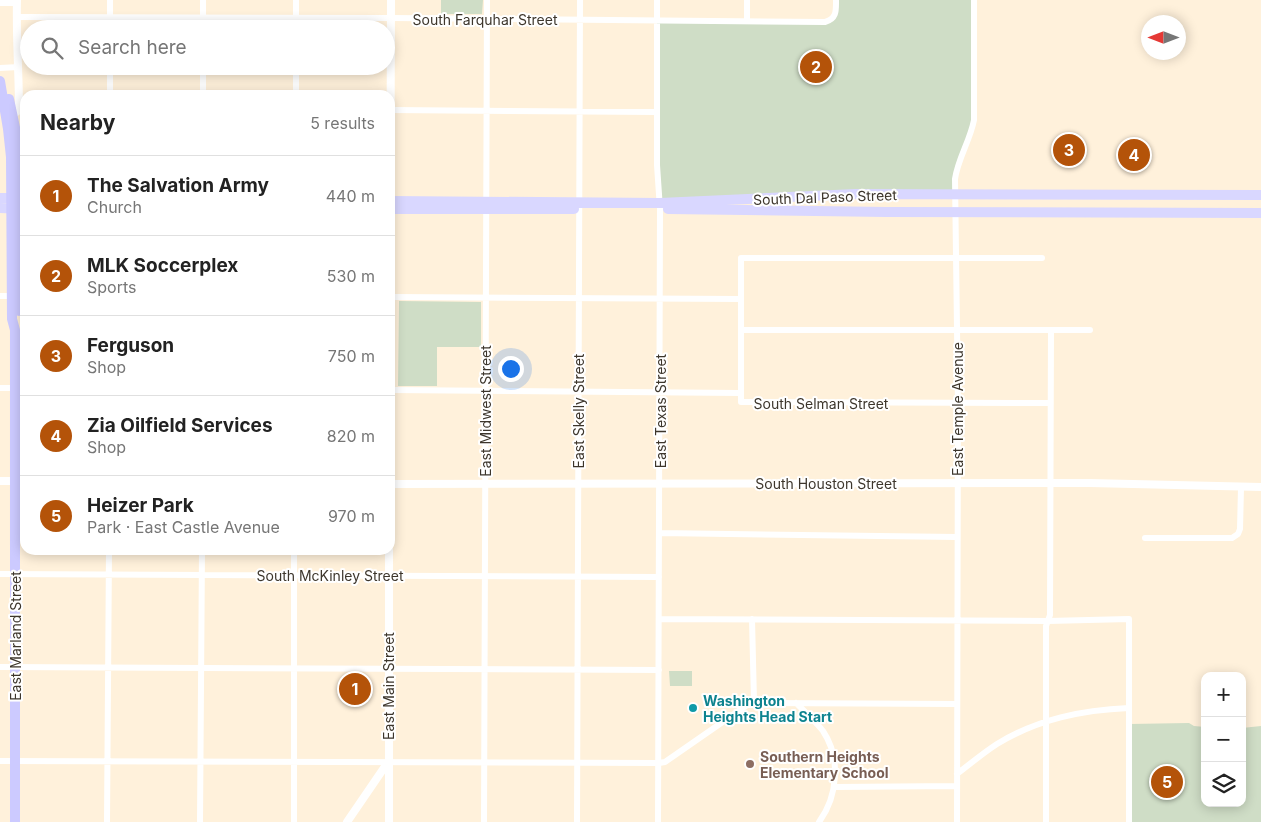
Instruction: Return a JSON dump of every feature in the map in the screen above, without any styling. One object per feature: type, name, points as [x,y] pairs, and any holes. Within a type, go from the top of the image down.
[{"type":"highway","points":[[1,85],[16,114]]},
{"type":"highway","name":"East Marland Street","points":[[14,822],[15,574],[20,481],[20,388],[15,330],[12,319],[19,296],[19,153],[16,114]]},
{"type":"main road","name":"South Dal Paso Street","points":[[660,206],[856,194],[1261,195]]},
{"type":"main road","points":[[1095,194],[1095,213]]},
{"type":"main road","points":[[1206,195],[1206,213]]},
{"type":"main road","points":[[0,198],[19,203]]},
{"type":"main road","points":[[0,208],[19,203]]},
{"type":"main road","name":"South Dal Paso Street","points":[[395,205],[660,206],[956,212],[1261,213]]},
{"type":"street","points":[[110,0],[110,17]]},
{"type":"street","points":[[203,0],[203,17]]},
{"type":"street","points":[[296,0],[296,18]]},
{"type":"street","points":[[391,0],[391,18]]},
{"type":"street","name":"East Midwest Street","points":[[484,822],[487,0]]},
{"type":"street","name":"East Skelly Street","points":[[577,822],[580,0]]},
{"type":"street","name":"East Texas Street","points":[[657,0],[657,165],[660,206],[658,822]]},
{"type":"street","points":[[747,0],[747,21]]},
{"type":"street","name":"South Farquhar Street","points":[[17,18],[487,18],[825,22],[832,19],[836,11],[836,0]]},
{"type":"street","name":"East Temple Avenue","points":[[957,822],[958,403],[955,179],[957,164],[970,136],[974,120],[974,0]]},
{"type":"street","points":[[0,3],[17,2]]},
{"type":"street","name":"East Marland Street","points":[[16,114],[19,67],[16,58],[17,2]]},
{"type":"street","points":[[0,68],[19,67]]},
{"type":"street","points":[[110,75],[110,90]]},
{"type":"street","points":[[203,75],[203,90]]},
{"type":"street","points":[[296,75],[296,90]]},
{"type":"street","points":[[390,75],[390,90]]},
{"type":"street","points":[[395,110],[657,112]]},
{"type":"street","points":[[741,393],[742,258],[1042,258]]},
{"type":"street","points":[[0,296],[19,296]]},
{"type":"street","points":[[395,297],[741,299]]},
{"type":"street","points":[[741,330],[1090,330]]},
{"type":"street","points":[[1046,822],[1046,626],[1050,615],[1051,330]]},
{"type":"street","points":[[0,388],[20,388]]},
{"type":"street","name":"South Selman Street","points":[[395,390],[741,393],[741,402],[1050,403]]},
{"type":"street","points":[[0,481],[20,481]]},
{"type":"street","name":"South Houston Street","points":[[395,484],[1051,483],[1261,487]]},
{"type":"street","points":[[1145,538],[1232,538],[1236,536],[1240,529],[1241,488]]},
{"type":"street","points":[[659,533],[957,537]]},
{"type":"street","points":[[107,822],[109,555]]},
{"type":"street","points":[[200,822],[202,555]]},
{"type":"street","points":[[294,555],[294,822]]},
{"type":"street","name":"East Main Street","points":[[389,555],[389,822]]},
{"type":"street","name":"South McKinley Street","points":[[0,574],[659,577]]},
{"type":"street","points":[[659,619],[1129,619],[1129,822]]},
{"type":"street","points":[[752,619],[754,702]]},
{"type":"street","points":[[0,667],[659,670]]},
{"type":"street","points":[[0,761],[659,763],[665,762],[754,702],[957,704]]},
{"type":"street","points":[[796,703],[823,732],[829,744],[834,763],[835,786],[828,808],[819,822]]},
{"type":"street","points":[[957,774],[996,745],[1025,730],[1083,712],[1129,708]]},
{"type":"street","points":[[347,822],[388,762]]},
{"type":"street","points":[[835,786],[957,786]]},
{"type":"green space","points":[[441,0],[483,0],[482,14],[441,14]]},
{"type":"green space","points":[[836,0],[974,0],[975,116],[960,157],[955,194],[660,203],[657,21],[832,19]]},
{"type":"green space","points":[[399,301],[481,302],[481,347],[437,347],[437,386],[398,386]]},
{"type":"green space","points":[[669,671],[692,671],[692,686],[670,686]]},
{"type":"green space","points":[[1189,723],[1201,727],[1201,807],[1246,807],[1246,728],[1261,726],[1261,822],[1129,822],[1129,724]]},
{"type":"place","name":"MLK Soccerplex","points":[[816,67]]},
{"type":"place","name":"Ferguson","points":[[1069,150]]},
{"type":"place","name":"Zia Oilfield Services","points":[[1134,155]]},
{"type":"place","name":"The Salvation Army","points":[[355,689]]},
{"type":"place","name":"Washington Heights Head Start","points":[[693,708]]},
{"type":"place","name":"Southern Heights Elementary School","points":[[750,764]]},
{"type":"place","name":"Heizer Park","points":[[1167,782]]}]
